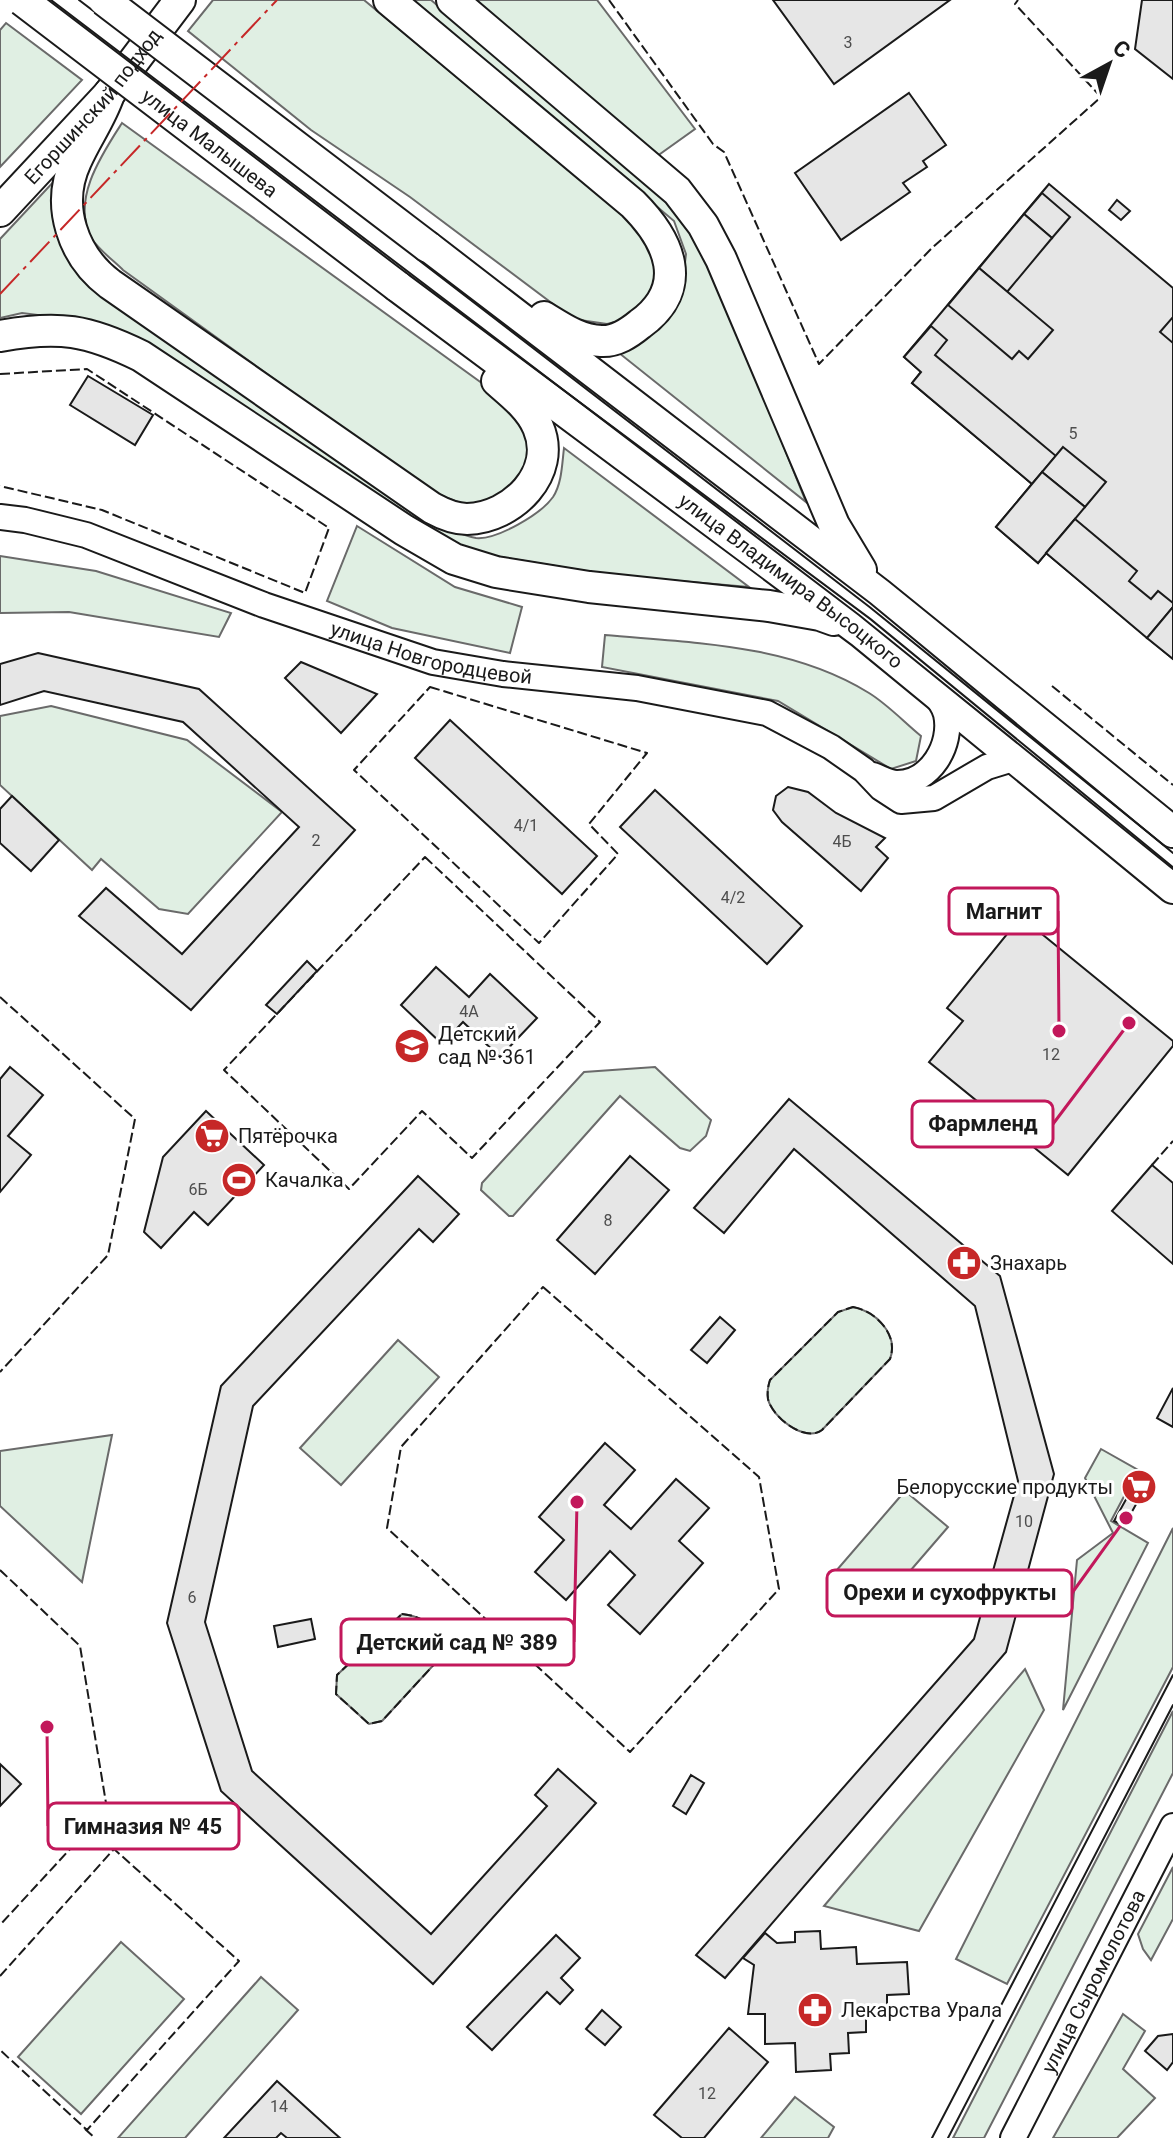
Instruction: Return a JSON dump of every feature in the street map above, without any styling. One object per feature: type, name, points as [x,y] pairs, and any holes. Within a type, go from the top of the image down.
[{"type":"main road","name":"улица Малышева","points":[[22,0],[400,288]]},
{"type":"main road","name":"улица Владимира Высоцкого","points":[[104,0],[879,594],[1173,832]]},
{"type":"main road","points":[[389,0],[633,204],[659,233],[670,262],[664,295],[646,320],[622,336],[603,341],[576,336],[513,300],[477,284]]},
{"type":"main road","points":[[452,0],[677,191],[703,225],[721,259],[839,536],[879,594]]},
{"type":"main road","name":"Егоршинский подход","points":[[0,211],[109,94],[179,4]]},
{"type":"main road","points":[[109,94],[75,163],[67,200],[71,233],[77,249],[95,273],[432,508],[445,515],[470,519],[503,509],[524,494],[538,472],[542,456],[539,429],[522,404],[441,332],[400,288]]},
{"type":"main road","name":"улица Владимира Высоцкого","points":[[400,288],[861,632],[1173,888]]},
{"type":"main road","points":[[0,336],[34,331],[76,331],[127,349],[184,382],[404,530],[471,565],[589,587],[769,606],[820,615],[861,632]]},
{"type":"street","name":"улица Новгородцевой","points":[[0,517],[86,535],[264,605],[433,662],[503,674],[637,688],[767,713],[831,747],[864,770],[894,783],[916,780],[933,765],[941,752],[947,735],[946,714],[930,687]]},
{"type":"street","name":"улица Новгородцевой","points":[[864,770],[881,788],[901,801],[934,798],[987,767],[1016,758]]},
{"type":"street","name":"улица Сыромолотова","points":[[1013,2138],[1173,1826]]},
{"type":"green space","points":[[213,0],[364,0],[631,222],[646,238],[653,254],[657,276],[649,300],[631,318],[607,324],[573,319],[410,197],[311,130],[188,31]]},
{"type":"green space","points":[[413,0],[431,0],[677,206],[709,261],[806,502],[619,353],[682,288],[686,254],[674,221]]},
{"type":"green space","points":[[467,0],[597,0],[695,129],[653,159]]},
{"type":"green space","points":[[6,23],[82,80],[0,167],[0,30]]},
{"type":"green space","points":[[122,123],[490,389],[526,430],[528,460],[513,486],[487,502],[473,504],[442,496],[395,467],[123,270],[92,239],[86,224],[85,209],[91,178]]},
{"type":"green space","points":[[57,178],[65,252],[440,525],[471,537],[485,538],[529,518],[547,504],[556,492],[564,448],[749,587],[610,575],[470,552],[445,543],[85,321],[22,313],[0,318],[0,239]]},
{"type":"green space","points":[[357,526],[455,587],[522,607],[510,653],[392,628],[327,601]]},
{"type":"green space","points":[[0,556],[96,571],[231,613],[219,637],[69,612],[0,613]]},
{"type":"green space","points":[[605,635],[707,644],[807,664],[876,697],[921,736],[916,761],[891,769],[778,701],[602,667]]},
{"type":"green space","points":[[51,706],[187,740],[282,812],[188,914],[159,909],[101,859],[92,870],[0,785],[0,716]]},
{"type":"green space","points":[[655,1067],[711,1120],[706,1136],[690,1151],[680,1148],[620,1096],[513,1216],[509,1216],[481,1190],[482,1183],[584,1072]]},
{"type":"green space","points":[[853,1307],[870,1313],[884,1326],[891,1341],[890,1359],[822,1430],[815,1433],[798,1431],[782,1420],[771,1406],[768,1399],[770,1380],[838,1312]]},
{"type":"green space","points":[[398,1340],[439,1377],[341,1485],[300,1448]]},
{"type":"green space","points":[[112,1435],[82,1582],[0,1506],[0,1451]]},
{"type":"green space","points":[[1101,1449],[1138,1470],[1111,1521],[1148,1543],[1063,1710],[1077,1560],[1113,1533],[1085,1478]]},
{"type":"green space","points":[[905,1491],[948,1527],[873,1614],[830,1578]]},
{"type":"green space","points":[[1173,1528],[1173,1667],[1007,1984],[956,1959]]},
{"type":"green space","points":[[402,1614],[419,1618],[433,1627],[442,1641],[440,1658],[382,1721],[369,1724],[336,1694],[337,1675]]},
{"type":"green space","points":[[1025,1669],[1044,1710],[919,1931],[824,1906]]},
{"type":"green space","points":[[1173,1711],[1173,1773],[984,2138],[953,2138]]},
{"type":"green space","points":[[1173,1867],[1173,1919],[1151,1960],[1138,1934]]},
{"type":"green space","points":[[121,1942],[184,1999],[81,2114],[18,2057]]},
{"type":"green space","points":[[261,1977],[298,2010],[185,2138],[118,2138]]},
{"type":"green space","points":[[1123,2014],[1145,2031],[1123,2069],[1155,2098],[1117,2138],[1053,2138]]},
{"type":"green space","points":[[795,2097],[834,2127],[828,2138],[761,2138]]},
{"type":"building","points":[[773,0],[950,0],[834,84]]},
{"type":"building","points":[[1142,0],[1173,0],[1173,79],[1135,49]]},
{"type":"building","points":[[909,93],[946,145],[923,161],[927,167],[903,183],[910,192],[841,240],[795,173]]},
{"type":"building","points":[[1049,184],[1173,288],[1173,659],[1046,553],[1038,563],[996,527],[1032,484],[912,383],[921,372],[904,357]]},
{"type":"building","points":[[1042,193],[1070,217],[1052,238],[1024,214]]},
{"type":"building","points":[[1117,200],[1130,211],[1121,220],[1109,210]]},
{"type":"building","points":[[1024,214],[1052,238],[1007,292],[979,268]]},
{"type":"building","points":[[979,268],[1053,330],[1028,359],[1019,351],[1012,359],[948,305]]},
{"type":"building","points":[[1173,317],[1173,343],[1160,332]]},
{"type":"building","points":[[931,326],[947,340],[935,355],[1056,456],[1032,484],[912,383],[921,372],[904,357]]},
{"type":"building","points":[[88,376],[153,415],[135,445],[70,405]]},
{"type":"building","points":[[1063,447],[1106,482],[1085,507],[1042,472]]},
{"type":"building","points":[[1042,472],[1085,507],[1038,563],[996,527]]},
{"type":"building","points":[[1075,519],[1137,571],[1129,581],[1151,599],[1158,591],[1173,603],[1147,638],[1046,553]]},
{"type":"building","points":[[1173,607],[1173,659],[1147,638]]},
{"type":"building","points":[[38,653],[199,689],[355,830],[191,1010],[79,916],[106,888],[182,954],[299,827],[183,722],[44,691],[0,705],[0,664]]},
{"type":"building","points":[[301,662],[377,694],[341,733],[285,678]]},
{"type":"building","points":[[450,720],[597,856],[562,894],[415,758]]},
{"type":"building","points":[[788,787],[808,792],[836,813],[885,838],[876,847],[888,858],[861,891],[782,822],[773,810],[776,796]]},
{"type":"building","points":[[655,790],[802,926],[767,964],[620,827]]},
{"type":"building","points":[[12,796],[59,840],[31,871],[0,843],[0,809]]},
{"type":"building","points":[[1021,917],[1173,1041],[1173,1046],[1068,1175],[929,1062],[963,1021],[947,1008]]},
{"type":"building","points":[[307,961],[317,971],[277,1014],[266,1005]]},
{"type":"building","points":[[436,967],[469,997],[490,974],[537,1018],[500,1057],[463,1022],[442,1044],[401,1005]]},
{"type":"building","points":[[10,1067],[43,1095],[8,1136],[31,1155],[0,1192],[0,1079]]},
{"type":"building","points":[[789,1099],[1000,1276],[1054,1474],[1006,1652],[725,1978],[696,1955],[974,1639],[1018,1481],[975,1306],[794,1149],[724,1233],[694,1208]]},
{"type":"building","points":[[206,1111],[264,1165],[208,1225],[194,1212],[161,1248],[144,1232],[163,1157]]},
{"type":"building","points":[[630,1156],[669,1190],[595,1274],[557,1240]]},
{"type":"building","points":[[1152,1165],[1173,1183],[1173,1264],[1112,1211]]},
{"type":"building","points":[[418,1176],[459,1214],[433,1242],[419,1229],[253,1406],[205,1622],[252,1771],[431,1934],[547,1806],[535,1795],[558,1769],[596,1803],[433,1984],[221,1791],[167,1623],[221,1386]]},
{"type":"building","points":[[720,1317],[735,1330],[707,1363],[691,1350]]},
{"type":"building","points":[[1173,1388],[1173,1427],[1157,1418]]},
{"type":"building","points":[[605,1443],[635,1470],[604,1505],[631,1529],[676,1479],[709,1508],[679,1541],[703,1563],[640,1634],[608,1605],[635,1575],[610,1551],[566,1600],[535,1572],[564,1540],[539,1517]]},
{"type":"building","points":[[1139,1476],[1149,1481],[1124,1526],[1114,1521]]},
{"type":"building","points":[[311,1619],[315,1639],[278,1647],[274,1626]]},
{"type":"building","points":[[0,1764],[21,1784],[0,1806]]},
{"type":"building","points":[[691,1775],[704,1783],[686,1814],[673,1806]]},
{"type":"building","points":[[820,1931],[821,1949],[856,1947],[857,1964],[907,1962],[909,1994],[887,1995],[887,2012],[866,2013],[866,2032],[848,2033],[849,2053],[830,2054],[831,2070],[796,2072],[795,2043],[765,2044],[765,2014],[748,2014],[754,1965],[743,1958],[765,1933],[777,1943],[795,1942],[795,1932]]},
{"type":"building","points":[[556,1935],[580,1958],[561,1978],[573,1990],[560,2004],[547,1992],[492,2050],[467,2027]]},
{"type":"building","points":[[602,2010],[621,2027],[605,2045],[586,2029]]},
{"type":"building","points":[[729,2028],[768,2062],[704,2138],[682,2138],[654,2115]]},
{"type":"building","points":[[1173,2034],[1173,2062],[1167,2070],[1145,2051],[1158,2036]]},
{"type":"building","points":[[277,2081],[340,2138],[287,2138],[281,2133],[276,2138],[224,2138]]},
{"type":"tram line","points":[[51,0],[859,615],[1173,869]]},
{"type":"tram line","points":[[79,0],[870,603],[1173,853]]},
{"type":"tram line","points":[[932,2138],[1173,1675]]},
{"type":"tram line","points":[[948,2138],[1173,1705]]},
{"type":"fence","points":[[609,0],[713,144],[724,152],[819,364],[932,248],[1101,97],[1015,4],[1018,0]]},
{"type":"fence","points":[[0,374],[87,369],[329,528],[305,593],[102,510],[0,486]]},
{"type":"fence","points":[[1052,686],[1173,785]]},
{"type":"fence","points":[[430,687],[647,753],[589,824],[618,854],[539,943],[354,770],[430,687]]},
{"type":"fence","points":[[425,857],[600,1022],[472,1158],[422,1111],[349,1189],[224,1070],[425,857]]},
{"type":"fence","points":[[0,997],[135,1119],[108,1255],[0,1372]]},
{"type":"fence","points":[[1152,1165],[1173,1141]]},
{"type":"fence","points":[[543,1287],[759,1477],[779,1589],[630,1752],[387,1528],[401,1447],[543,1287]]},
{"type":"fence","points":[[853,1307],[870,1313],[884,1326],[891,1341],[890,1359],[822,1430],[815,1433],[798,1431],[782,1420],[771,1406],[768,1399],[770,1380],[838,1312],[853,1307]]},
{"type":"fence","points":[[0,1570],[80,1646],[107,1809],[0,1925]]},
{"type":"fence","points":[[402,1614],[419,1618],[433,1627],[442,1641],[440,1658],[382,1721],[369,1724],[336,1694],[337,1675],[402,1614]]},
{"type":"fence","points":[[0,1976],[114,1849],[239,1961],[87,2130],[0,2050]]},
{"type":"fence","points":[[85,2129],[95,2138]]},
{"type":"power","points":[[0,294],[277,0]]},
{"type":"place","name":"Фармленд","points":[[1129,1023]]},
{"type":"place","name":"Магнит","points":[[1059,1031]]},
{"type":"place","name":"Детский сад № 361","points":[[412,1046]]},
{"type":"place","name":"Пятёрочка","points":[[212,1136]]},
{"type":"place","name":"Качалка","points":[[239,1180]]},
{"type":"place","name":"Знахарь","points":[[964,1263]]},
{"type":"place","name":"Белорусские продукты","points":[[1139,1487]]},
{"type":"place","name":"Детский сад № 389","points":[[577,1502]]},
{"type":"place","name":"Орехи и сухофрукты","points":[[1126,1518]]},
{"type":"place","name":"Гимназия № 45","points":[[47,1727]]},
{"type":"place","name":"Лекарства Урала","points":[[815,2010]]}]
